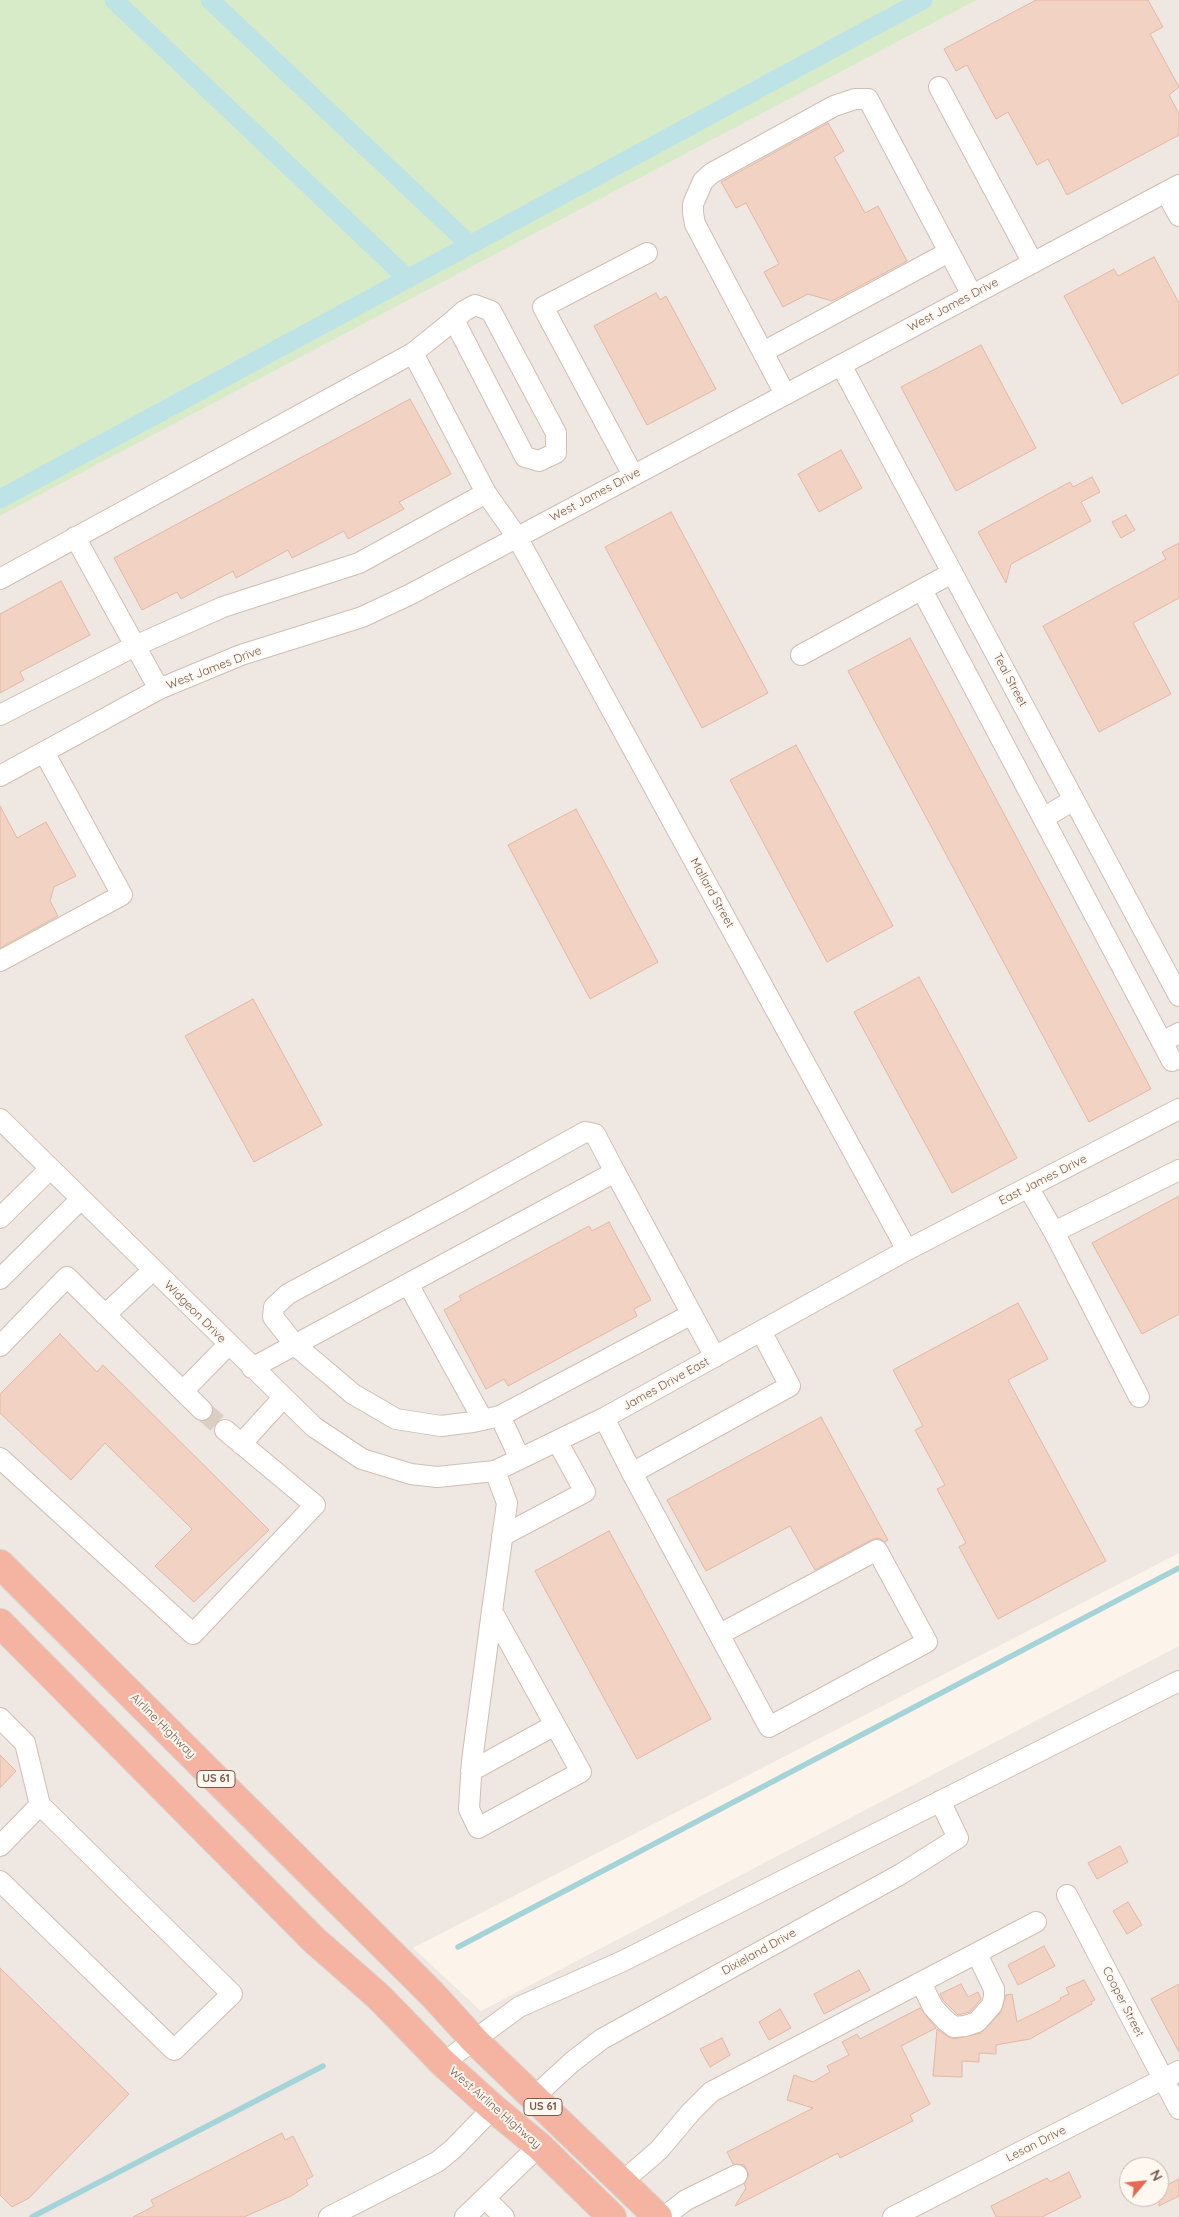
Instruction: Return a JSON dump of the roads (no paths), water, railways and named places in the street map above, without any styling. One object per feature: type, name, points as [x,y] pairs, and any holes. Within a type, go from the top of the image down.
[{"type":"highway","name":"Airline Highway","points":[[0,1564],[432,1994],[474,2040]]},
{"type":"highway","name":"West Airline Highway","points":[[0,1623],[314,1940],[379,1997],[443,2063],[539,2146],[612,2217]]},
{"type":"highway","name":"US 61","points":[[474,2040],[658,2217]]},
{"type":"street","points":[[939,87],[1034,263]]},
{"type":"street","points":[[785,394],[695,224],[693,213],[697,192],[702,181],[712,172],[834,106],[855,99],[868,99],[972,295]]},
{"type":"street","points":[[1173,189],[1179,216]]},
{"type":"street","name":"West James Drive","points":[[0,776],[159,689],[241,655],[362,617],[409,596],[517,536],[1173,189]]},
{"type":"street","points":[[633,475],[542,307],[647,252]]},
{"type":"street","points":[[763,352],[949,252]]},
{"type":"street","points":[[0,579],[413,353],[464,311],[475,305],[491,311],[556,433],[556,453],[539,462],[525,458],[454,320]]},
{"type":"street","name":"Mallard Street","points":[[413,353],[486,493],[517,536],[907,1250]]},
{"type":"street","name":"Teal Street","points":[[841,365],[1179,996]]},
{"type":"street","points":[[0,715],[135,646],[223,607],[359,563],[486,493]]},
{"type":"street","points":[[75,537],[159,689]]},
{"type":"street","points":[[801,655],[952,573]]},
{"type":"street","points":[[922,590],[1043,818],[1171,1038],[1172,1061]]},
{"type":"street","points":[[0,961],[122,895],[44,752]]},
{"type":"street","points":[[1043,818],[1074,800]]},
{"type":"street","name":"East James Drive","points":[[907,1250],[1179,1109]]},
{"type":"street","name":"Widgeon Drive","points":[[3,1130],[50,1169],[314,1427],[362,1459],[411,1474]]},
{"type":"street","points":[[692,1314],[492,1418],[441,1426],[396,1419],[352,1394],[295,1345],[273,1316],[274,1307],[288,1294],[585,1132],[595,1134],[715,1356]]},
{"type":"street","points":[[0,1218],[50,1169]]},
{"type":"street","points":[[1054,1232],[1179,1170]]},
{"type":"street","points":[[252,1368],[615,1172]]},
{"type":"street","points":[[1028,1188],[1054,1232],[1139,1397]]},
{"type":"street","points":[[0,1279],[81,1199]]},
{"type":"street","name":"James Drive East","points":[[411,1474],[437,1478],[495,1471],[604,1418],[907,1250]]},
{"type":"street","points":[[105,1315],[152,1270]]},
{"type":"street","points":[[0,1346],[67,1277],[202,1410]]},
{"type":"street","points":[[408,1284],[520,1459]]},
{"type":"street","points":[[632,1473],[790,1386],[761,1331]]},
{"type":"street","points":[[183,1391],[228,1345]]},
{"type":"street","points":[[241,1444],[283,1398]]},
{"type":"street","points":[[604,1418],[769,1727],[927,1642],[878,1550],[720,1634]]},
{"type":"street","points":[[0,1458],[193,1634],[314,1506],[225,1430]]},
{"type":"street","points":[[502,1536],[585,1492],[557,1441]]},
{"type":"street","points":[[492,1611],[581,1772],[478,1828],[469,1809],[471,1771],[492,1611],[502,1536],[507,1503],[495,1471]]},
{"type":"street","points":[[443,2063],[519,2007],[622,1961],[1179,1680]]},
{"type":"street","points":[[0,1718],[25,1743],[40,1805],[232,1994],[174,2050],[0,1881]]},
{"type":"street","points":[[471,1771],[555,1726]]},
{"type":"street","name":"Dixieland Drive","points":[[534,2098],[572,2062],[602,2039],[901,1874],[958,1838],[940,1801]]},
{"type":"street","points":[[0,1846],[40,1805]]},
{"type":"street","name":"Cooper Street","points":[[1067,1895],[1171,2076],[1179,2109]]},
{"type":"street","points":[[622,2182],[659,2150],[690,2113],[711,2092],[1036,1922]]},
{"type":"street","points":[[920,1983],[933,2007],[944,2020],[954,2027],[977,2022],[992,2004],[994,1988],[977,1954]]},
{"type":"street","name":"Lesan Drive","points":[[893,2217],[1171,2076]]},
{"type":"street","points":[[330,2217],[437,2162],[493,2108]]},
{"type":"street","points":[[465,2217],[539,2146]]},
{"type":"street","points":[[664,2217],[686,2200],[737,2175]]},
{"type":"street","points":[[485,2198],[504,2217]]},
{"type":"waterway","points":[[114,0],[408,279]]},
{"type":"waterway","points":[[210,0],[469,244]]},
{"type":"waterway","points":[[0,499],[923,0]]},
{"type":"waterway","points":[[458,1947],[1179,1568]]},
{"type":"waterway","points":[[32,2217],[323,2066]]},
{"type":"tunnel","points":[[202,1410],[225,1430]]}]
